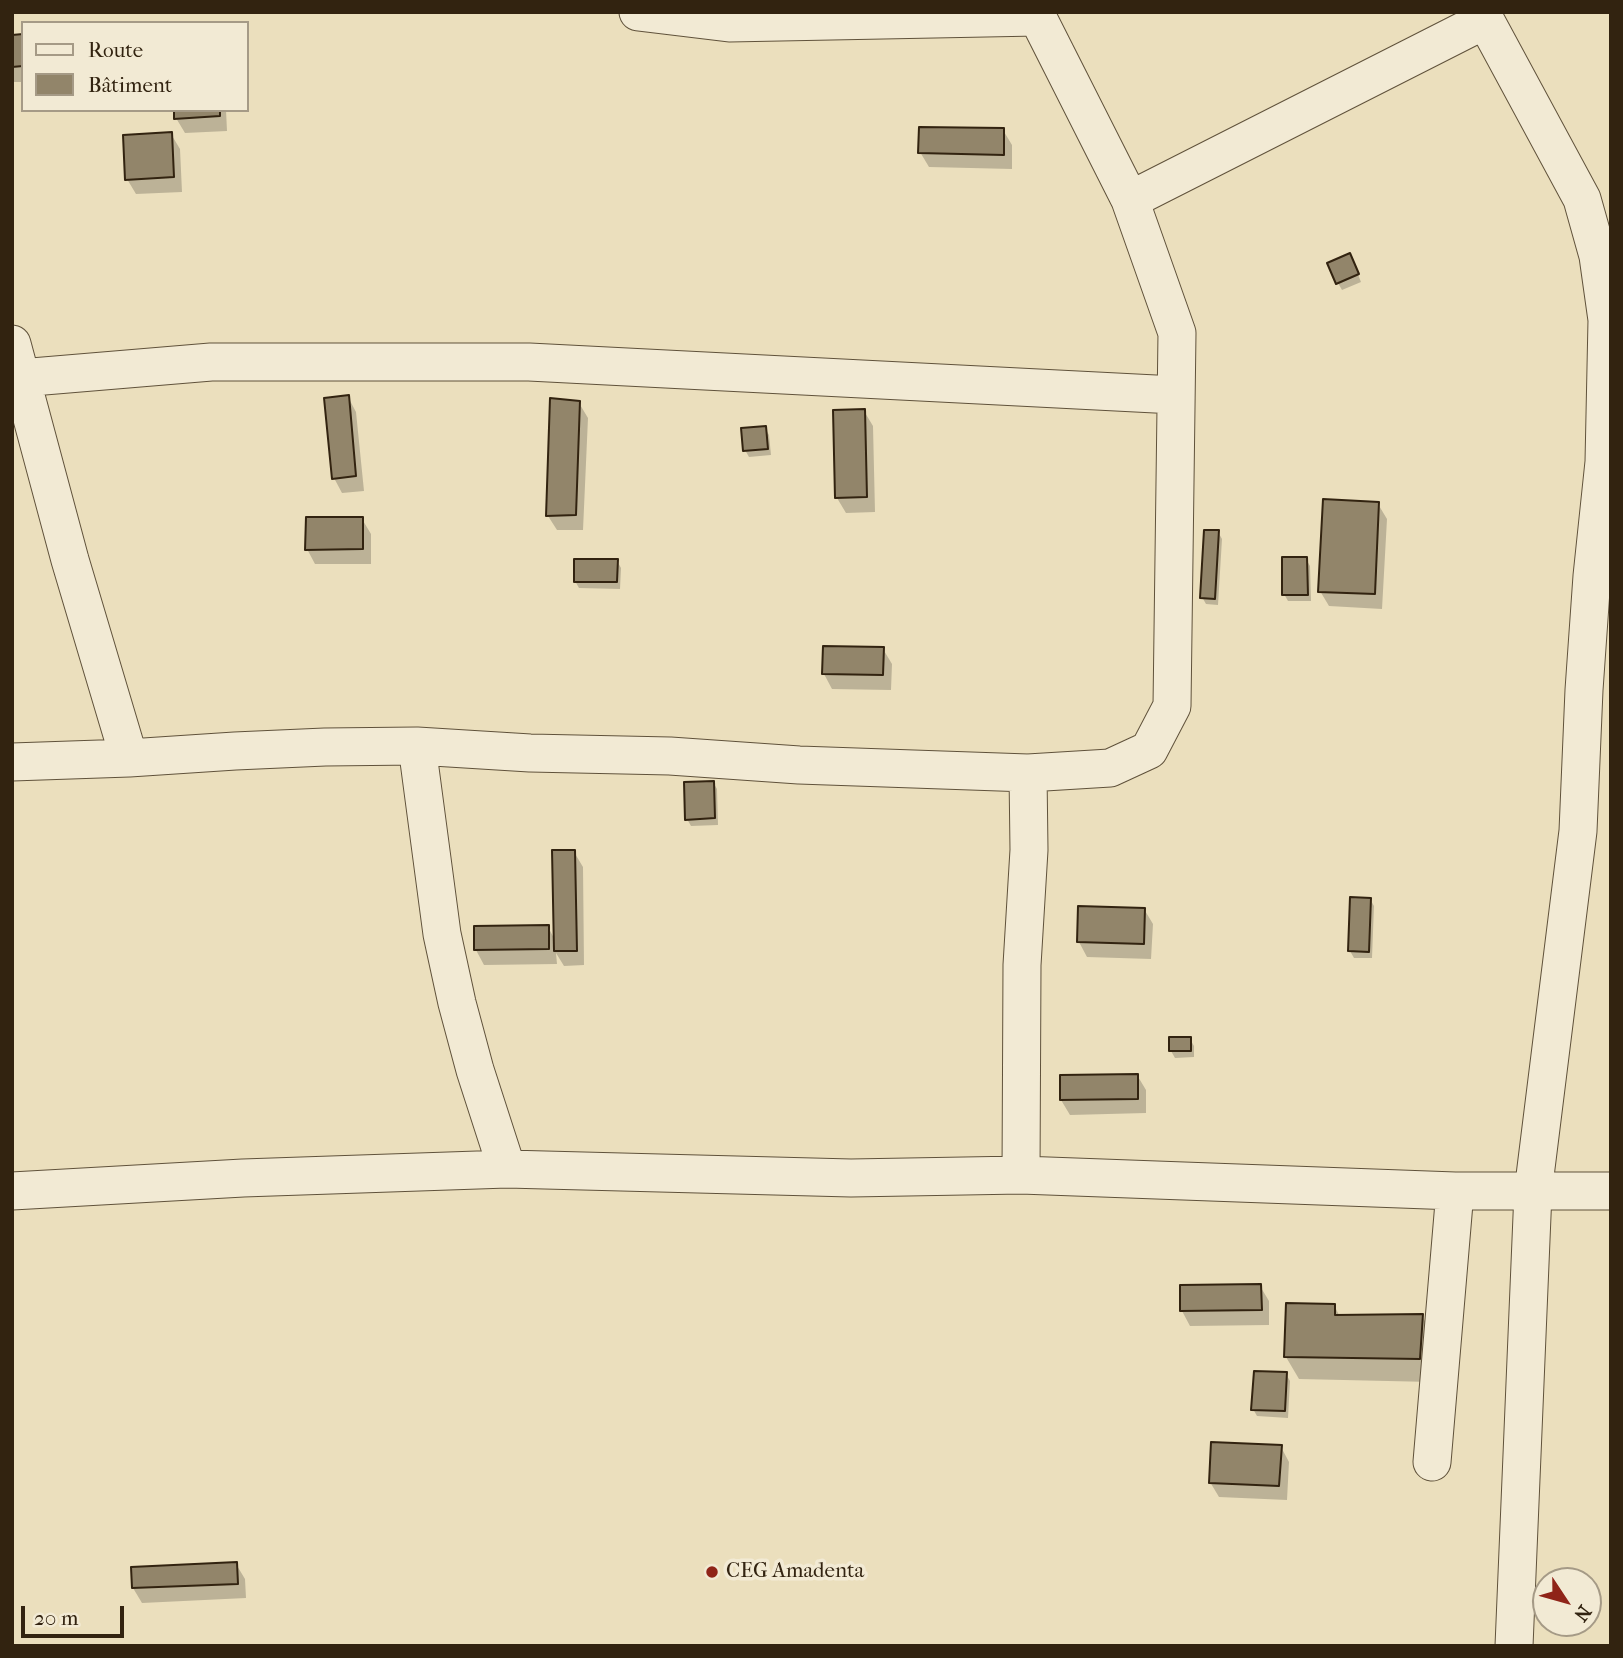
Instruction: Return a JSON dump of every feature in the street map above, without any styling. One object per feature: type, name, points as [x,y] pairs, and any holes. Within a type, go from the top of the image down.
[{"type":"street","points":[[12,762],[235,751],[417,746],[530,753],[670,756],[799,765],[1028,773],[1110,768],[1149,750],[1172,706],[1177,334],[1130,200],[1036,15],[729,23],[638,12]]},
{"type":"street","points":[[1130,200],[1483,16],[1596,193],[1598,256],[1607,320],[1604,462],[1592,576],[1578,831],[1533,1192],[1514,1646]]},
{"type":"street","points":[[129,758],[70,560],[16,361],[529,362],[1175,396]]},
{"type":"street","points":[[417,746],[442,934],[475,1070],[507,1169]]},
{"type":"street","points":[[1021,1175],[1022,964],[1029,850],[1028,773]]},
{"type":"street","points":[[12,1191],[243,1178],[507,1169],[851,1178],[1021,1175],[1455,1191],[1611,1191]]},
{"type":"street","points":[[1433,1462],[1455,1191]]},
{"type":"building","points":[[21,34],[21,66],[12,67],[12,35]]},
{"type":"building","points":[[174,112],[220,112],[220,116],[174,119]]},
{"type":"building","points":[[919,127],[1004,128],[1004,155],[918,153]]},
{"type":"building","points":[[172,132],[174,177],[125,180],[123,135]]},
{"type":"building","points":[[1350,253],[1359,274],[1336,284],[1327,263]]},
{"type":"building","points":[[349,395],[356,476],[332,479],[324,398]]},
{"type":"building","points":[[550,398],[580,401],[576,515],[546,516]]},
{"type":"building","points":[[865,409],[867,497],[835,498],[833,410]]},
{"type":"building","points":[[766,426],[768,449],[743,451],[741,428]]},
{"type":"building","points":[[1323,499],[1379,502],[1375,594],[1318,592]]},
{"type":"building","points":[[306,517],[363,517],[363,549],[305,550]]},
{"type":"building","points":[[1204,530],[1219,530],[1215,599],[1200,598]]},
{"type":"building","points":[[1282,557],[1307,557],[1308,595],[1282,595]]},
{"type":"building","points":[[574,559],[618,559],[617,582],[574,582]]},
{"type":"building","points":[[823,646],[884,647],[883,675],[822,674]]},
{"type":"building","points":[[714,781],[715,818],[685,820],[684,782]]},
{"type":"building","points":[[552,850],[575,850],[577,951],[554,951]]},
{"type":"building","points":[[1350,897],[1371,898],[1369,952],[1348,951]]},
{"type":"building","points":[[1078,906],[1145,908],[1144,944],[1077,942]]},
{"type":"building","points":[[549,925],[549,949],[474,950],[474,926]]},
{"type":"building","points":[[1169,1037],[1191,1037],[1191,1051],[1169,1051]]},
{"type":"building","points":[[1138,1074],[1138,1099],[1060,1100],[1060,1075]]},
{"type":"building","points":[[1261,1284],[1262,1310],[1180,1311],[1180,1285]]},
{"type":"building","points":[[1286,1303],[1335,1304],[1335,1315],[1423,1314],[1420,1359],[1284,1357]]},
{"type":"building","points":[[1254,1371],[1287,1372],[1285,1411],[1251,1410]]},
{"type":"building","points":[[1211,1442],[1282,1445],[1279,1486],[1209,1483]]},
{"type":"building","points":[[237,1562],[238,1584],[132,1588],[131,1567]]},
{"type":"place","name":"CEG Amadenta","points":[[712,1572]]}]
